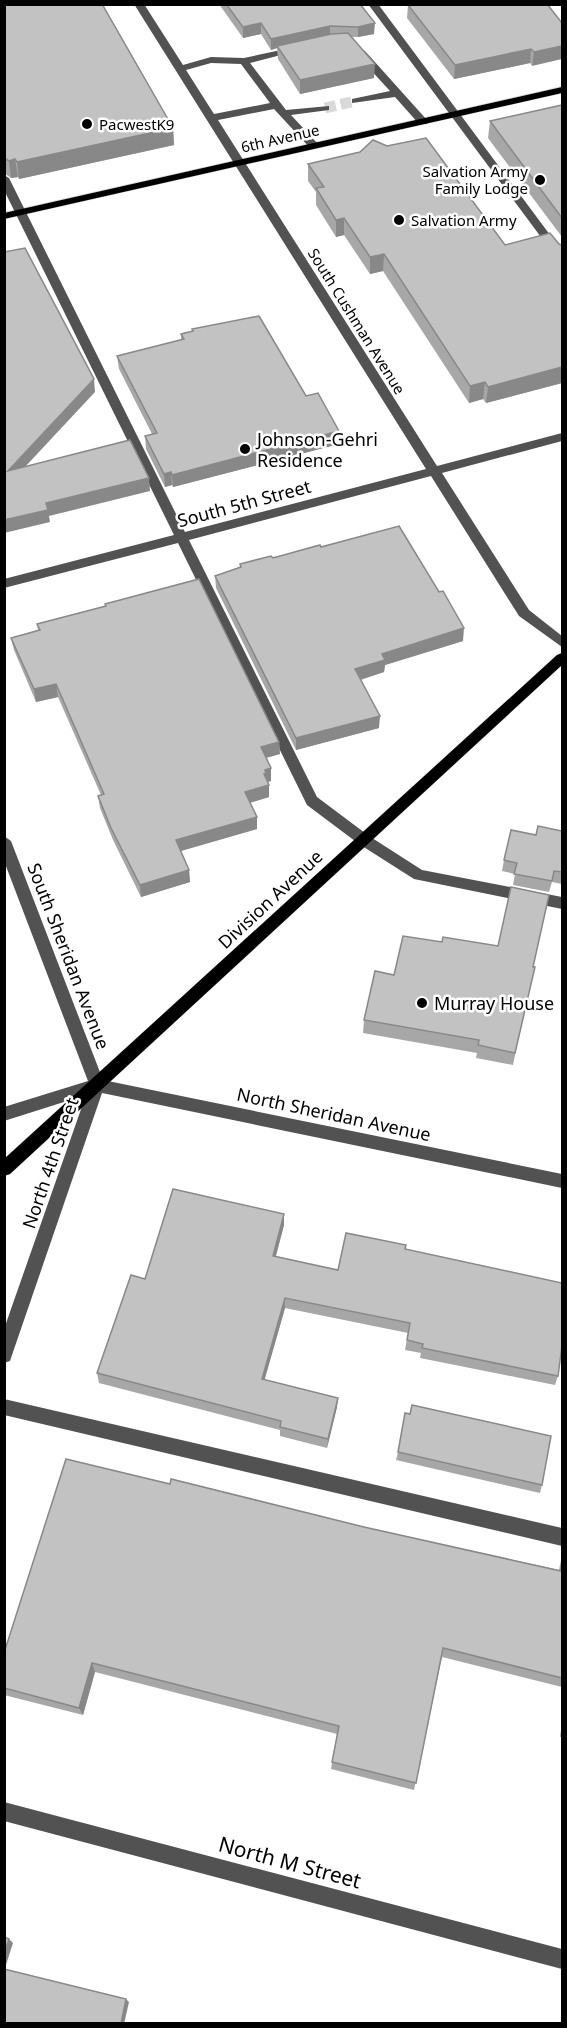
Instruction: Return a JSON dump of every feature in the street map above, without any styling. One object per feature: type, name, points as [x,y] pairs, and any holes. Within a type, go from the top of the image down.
[{"type":"main road","name":"6th Avenue","points":[[4,216],[562,90]]},
{"type":"main road","name":"Division Avenue","points":[[4,1169],[562,658]]},
{"type":"street","name":"South Cushman Avenue","points":[[140,4],[524,613],[562,642]]},
{"type":"street","points":[[373,4],[562,258]]},
{"type":"street","points":[[352,41],[423,122]]},
{"type":"street","points":[[180,69],[211,60],[244,61],[308,47]]},
{"type":"street","points":[[244,61],[276,105],[314,146]]},
{"type":"street","points":[[356,101],[397,93]]},
{"type":"street","points":[[212,118],[276,105]]},
{"type":"street","points":[[284,114],[325,108]]},
{"type":"street","points":[[4,178],[312,801],[364,840],[419,875],[562,903]]},
{"type":"street","name":"South 5th Street","points":[[4,584],[562,437]]},
{"type":"street","name":"South Sheridan Avenue","points":[[4,841],[98,1085]]},
{"type":"street","points":[[4,1114],[98,1085]]},
{"type":"street","name":"North Sheridan Avenue","points":[[98,1085],[562,1181]]},
{"type":"street","name":"North 4th Street","points":[[4,1355],[98,1085]]},
{"type":"street","points":[[4,1407],[562,1537]]},
{"type":"street","name":"North M Street","points":[[4,1812],[562,1959]]},
{"type":"building","points":[[4,4],[102,4],[173,128],[17,162],[15,159],[9,161],[4,158]]},
{"type":"building","points":[[226,4],[360,4],[375,23],[358,27],[330,26],[271,39],[261,23],[243,27]]},
{"type":"building","points":[[547,4],[562,23],[562,46],[534,52],[531,49],[455,65],[408,5]]},
{"type":"building","points":[[348,33],[375,64],[300,80],[277,46],[331,34]]},
{"type":"building","points":[[562,105],[562,218],[490,121]]},
{"type":"building","points":[[426,138],[505,245],[550,233],[562,245],[562,367],[488,387],[485,382],[470,386],[384,254],[370,257],[344,218],[336,220],[316,188],[324,187],[308,164],[360,152],[373,140],[387,146]]},
{"type":"building","points":[[25,248],[94,379],[8,471],[130,440],[149,478],[46,503],[48,510],[4,520],[4,252]]},
{"type":"building","points":[[259,316],[306,396],[318,393],[339,431],[172,475],[171,472],[164,474],[145,436],[157,433],[117,356],[184,339],[181,334],[193,331],[192,329]]},
{"type":"building","points":[[399,526],[439,592],[443,591],[464,628],[382,654],[385,660],[355,669],[380,716],[296,738],[215,576],[241,567],[240,564],[320,545],[321,547]]},
{"type":"building","points":[[199,579],[279,742],[261,747],[271,768],[265,770],[266,774],[264,774],[269,785],[245,792],[257,817],[176,840],[189,870],[140,885],[111,828],[98,796],[104,794],[56,684],[34,689],[11,638],[40,630],[37,624]]},
{"type":"building","points":[[538,826],[562,831],[562,872],[554,871],[552,881],[514,874],[517,863],[504,860],[511,830],[536,835]]},
{"type":"building","points":[[511,887],[549,895],[515,1053],[478,1045],[479,1040],[364,1020],[375,971],[394,975],[403,936],[442,942],[443,937],[498,946]]},
{"type":"building","points":[[173,1189],[284,1214],[273,1256],[338,1270],[346,1233],[406,1245],[405,1249],[562,1283],[562,1346],[558,1376],[422,1348],[423,1344],[407,1340],[410,1323],[285,1298],[262,1379],[338,1398],[328,1439],[280,1427],[281,1421],[97,1373],[131,1275],[145,1279]]},
{"type":"building","points":[[412,1405],[551,1436],[542,1485],[398,1452],[405,1413],[410,1414]]},
{"type":"building","points":[[66,1459],[170,1484],[171,1479],[364,1527],[561,1571],[562,1562],[562,1678],[443,1648],[416,1783],[332,1762],[339,1726],[92,1663],[79,1708],[4,1688],[4,1653]]},
{"type":"building","points":[[4,1937],[9,1939],[4,1954]]},
{"type":"building","points":[[4,1969],[126,1999],[121,2024],[4,2024]]},
{"type":"tunnel","points":[[325,108],[356,101]]},
{"type":"place","name":"PacwestK9","points":[[87,124]]},
{"type":"place","name":"Salvation Army Family Lodge","points":[[540,180]]},
{"type":"place","name":"Salvation Army","points":[[399,220]]},
{"type":"place","name":"Johnson-Gehri Residence","points":[[245,449]]},
{"type":"place","name":"Murray House","points":[[422,1003]]}]
